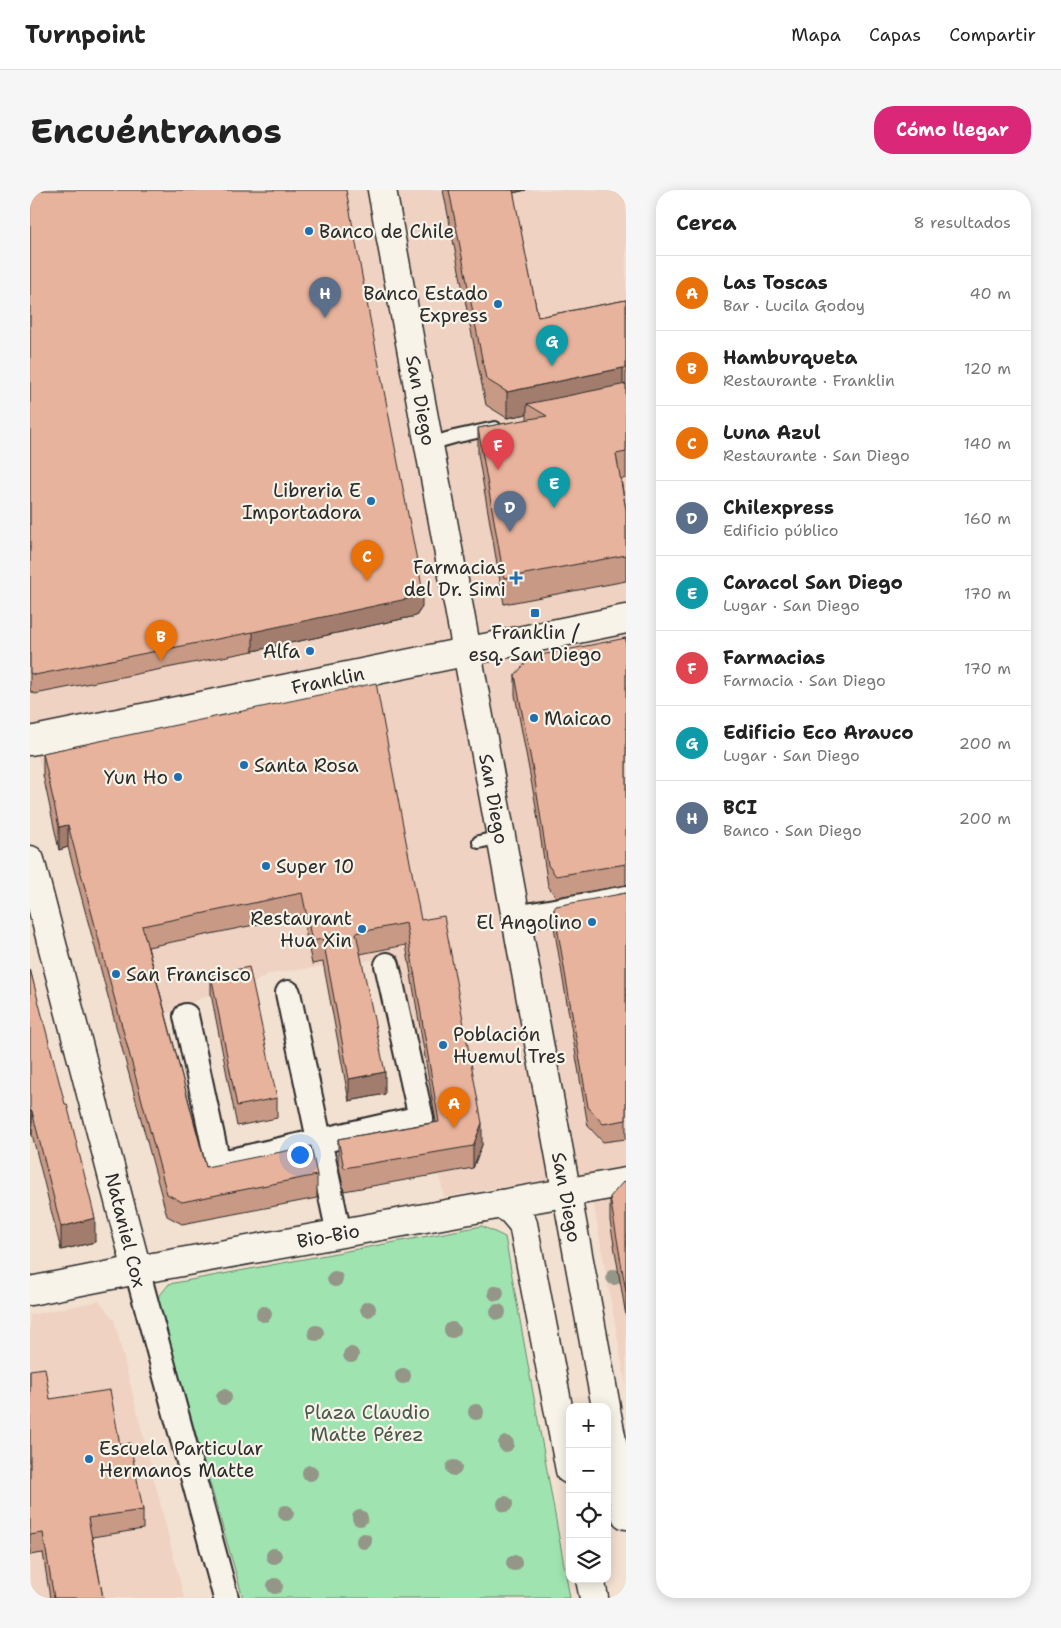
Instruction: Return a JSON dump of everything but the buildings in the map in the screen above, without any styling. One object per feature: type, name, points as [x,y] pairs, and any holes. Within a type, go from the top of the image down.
[{"type":"main road","name":"San Diego","points":[[382,190],[468,650],[489,839],[516,918],[605,1403]]},
{"type":"main road","name":"Franklin","points":[[30,741],[626,618]]},
{"type":"main road","name":"Nataniel Cox","points":[[30,860],[137,1270]]},
{"type":"main road","name":"Bio-Bio","points":[[30,1291],[626,1182]]},
{"type":"main road","points":[[502,1204],[512,1211],[523,1224],[566,1449]]},
{"type":"main road","points":[[611,1436],[626,1515]]},
{"type":"main road","points":[[591,1583],[594,1598]]},
{"type":"street","points":[[516,918],[626,898]]},
{"type":"street","points":[[186,1016],[218,1164],[421,1118],[387,965]]},
{"type":"street","points":[[288,993],[339,1234]]},
{"type":"street","name":"Nataniel Cox","points":[[137,1270],[226,1598]]},
{"type":"lane","points":[[429,444],[454,436],[511,425]]},
{"type":"shaded area","points":[[261,190],[626,190],[626,1385],[588,1173],[444,1197],[398,956],[268,974],[249,986],[211,994],[159,1017],[115,1028],[68,848],[59,850],[43,775],[30,731],[30,420]]},
{"type":"shaded area","name":"Escuela Particular Hermanos Matte","points":[[99,1301],[114,1320],[184,1598],[30,1598],[30,1315]]},
{"type":"green space","name":"Plaza Claudio Matte Pérez","points":[[482,1226],[505,1237],[570,1598],[243,1598],[157,1299],[169,1284]]},
{"type":"place","name":"Banco de Chile","points":[[309,231]]},
{"type":"place","name":"Banco Estado Express","points":[[498,304]]},
{"type":"place","name":"BCI","points":[[325,318]]},
{"type":"place","name":"Edificio Eco Arauco","points":[[552,366]]},
{"type":"place","name":"Farmacias","points":[[498,470]]},
{"type":"place","name":"Libreria E Importadora","points":[[371,501]]},
{"type":"place","name":"Caracol San Diego","points":[[554,508]]},
{"type":"place","name":"Chilexpress","points":[[510,532]]},
{"type":"place","name":"Farmacias del Dr. Simi","points":[[516,578]]},
{"type":"place","name":"Luna Azul","points":[[367,581]]},
{"type":"place","name":"Franklin / esq. San Diego","points":[[535,613]]},
{"type":"place","name":"Alfa","points":[[310,651]]},
{"type":"place","name":"Hamburqueta","points":[[161,661]]},
{"type":"place","name":"Maicao","points":[[534,718]]},
{"type":"place","name":"Santa Rosa","points":[[244,765]]},
{"type":"place","name":"Yun Ho","points":[[178,777]]},
{"type":"place","name":"Super 10","points":[[266,866]]},
{"type":"place","name":"El Angolino","points":[[592,922]]},
{"type":"place","name":"Restaurant Hua Xin","points":[[362,929]]},
{"type":"place","name":"San Francisco","points":[[116,974]]},
{"type":"place","name":"Población Huemul Tres","points":[[443,1045]]},
{"type":"place","name":"Las Toscas","points":[[454,1128]]},
{"type":"place","name":"Escuela Particular Hermanos Matte","points":[[89,1459]]}]
